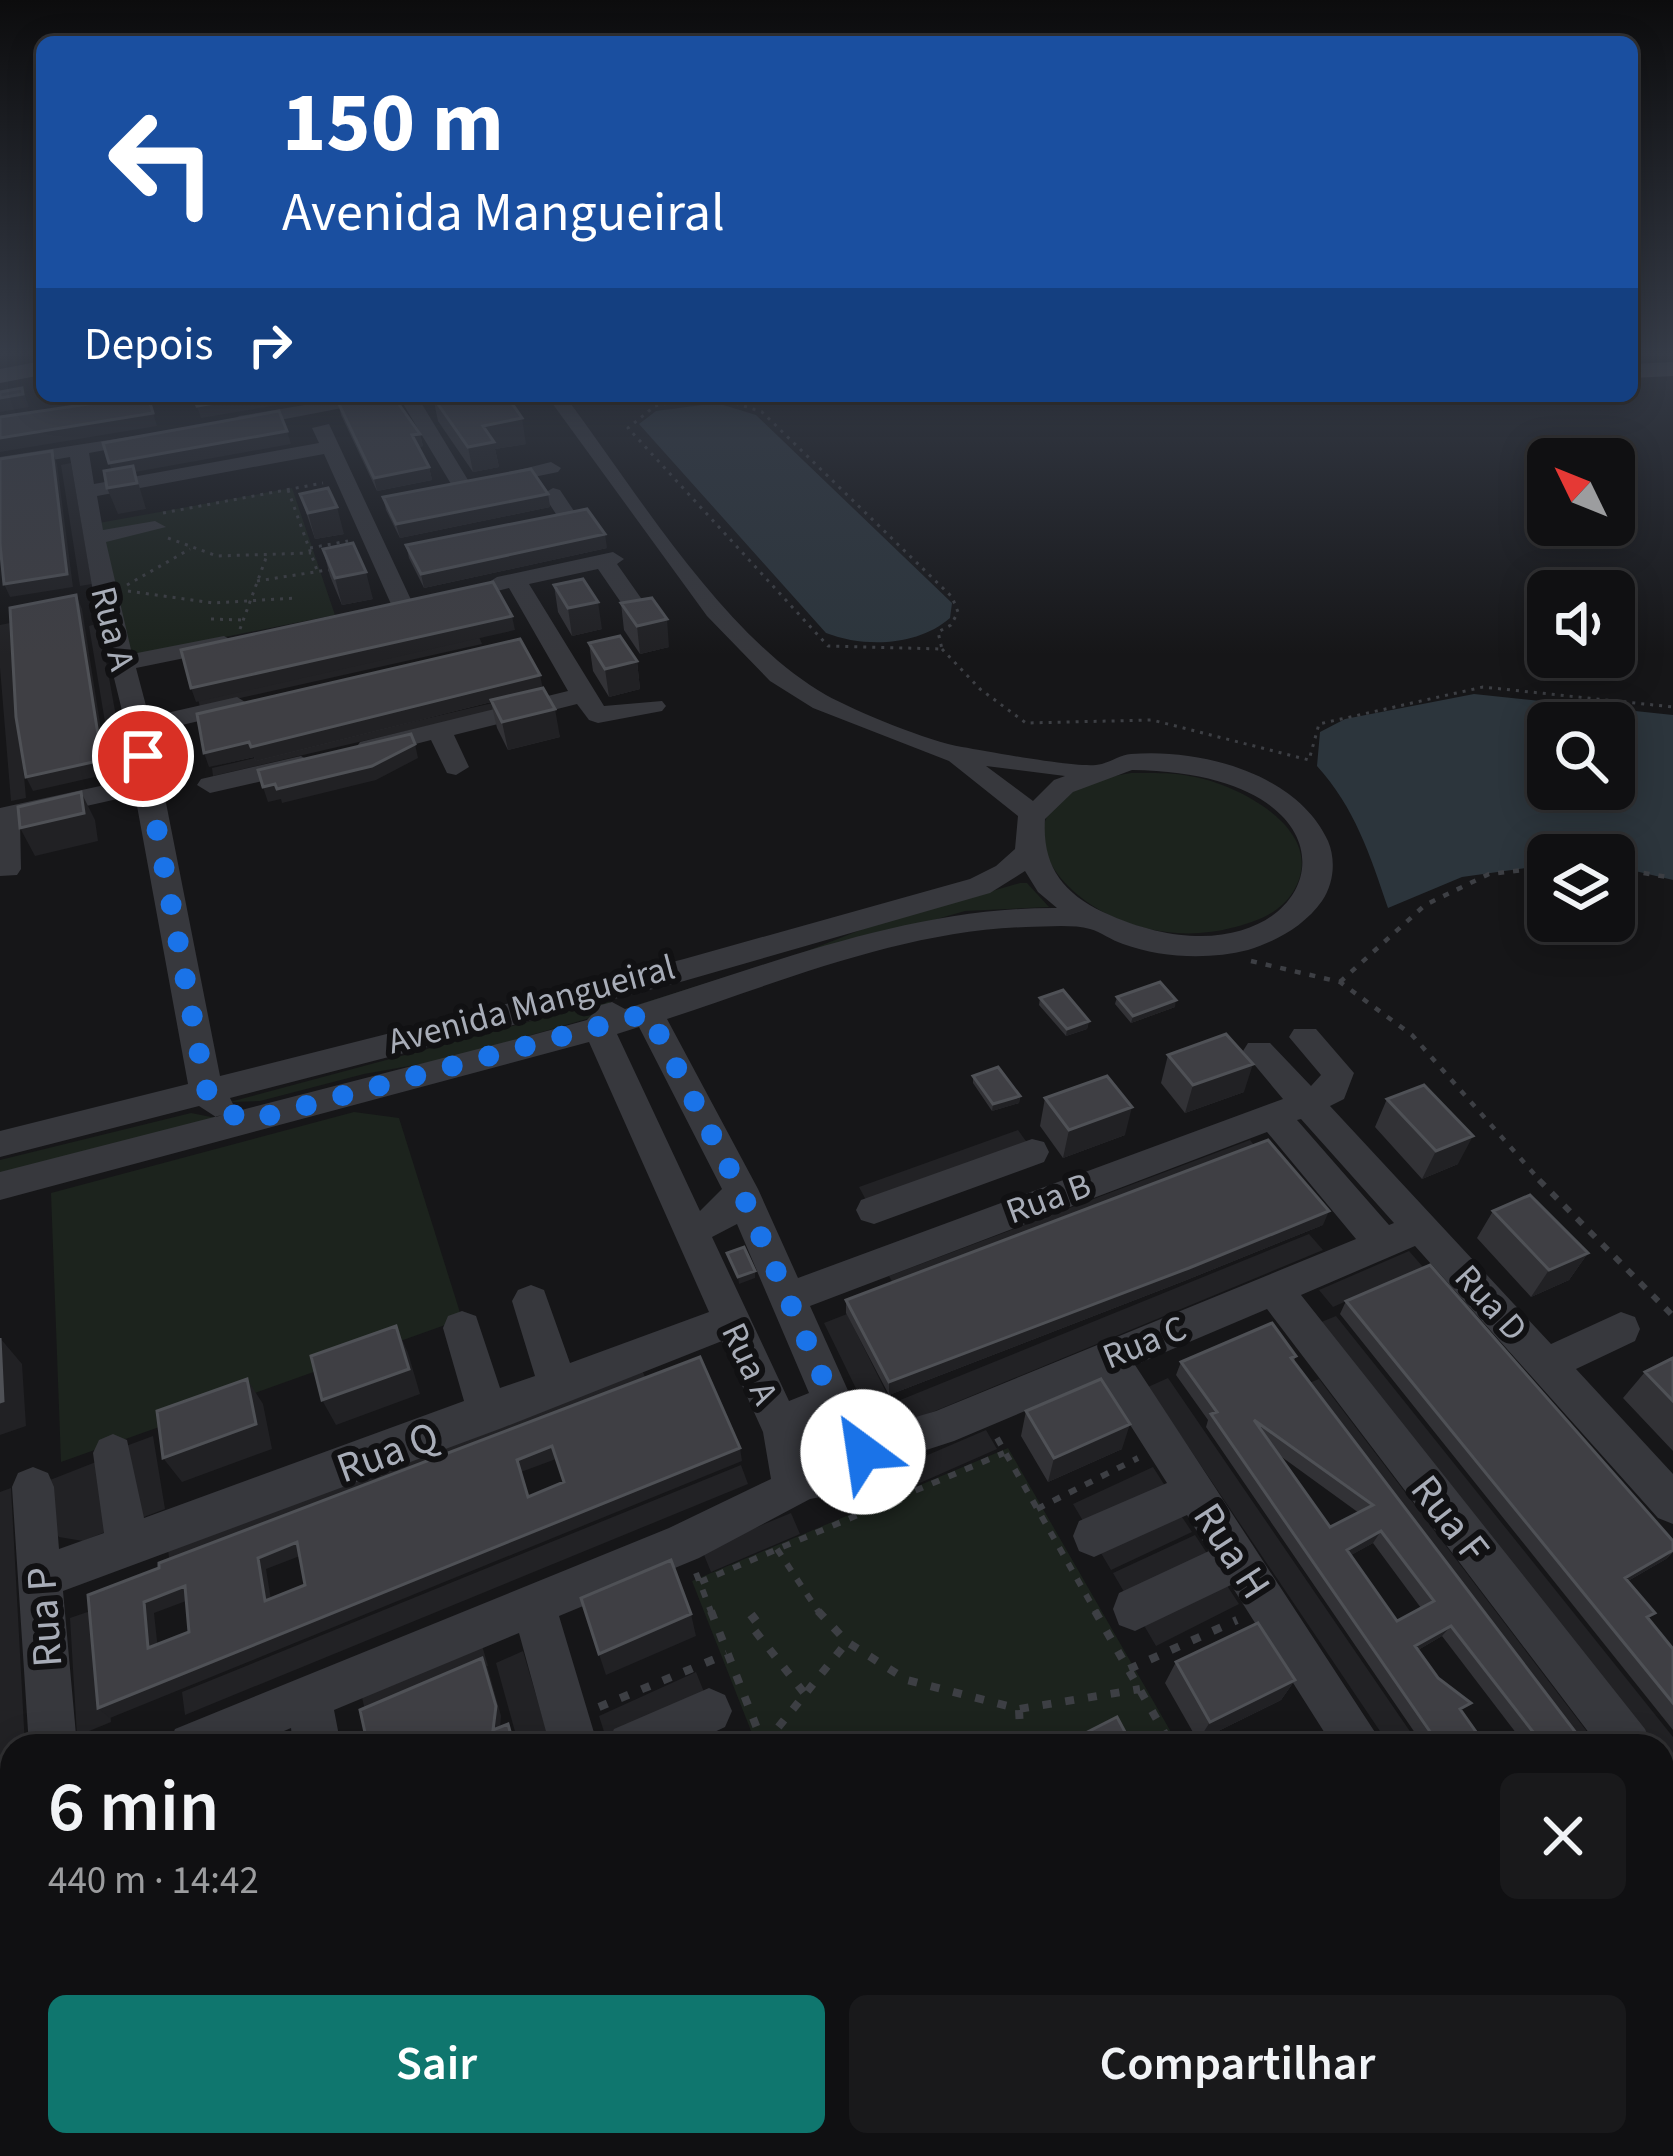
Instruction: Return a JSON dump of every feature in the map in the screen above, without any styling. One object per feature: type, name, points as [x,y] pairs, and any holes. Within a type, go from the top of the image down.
[{"type":"street","points":[[0,463],[47,455]]},
{"type":"street","name":"Rua A","points":[[79,455],[95,538],[93,594],[122,663],[140,727],[146,784],[206,1089]]},
{"type":"street","points":[[87,491],[196,479],[301,455]]},
{"type":"street","points":[[334,455],[373,549],[403,604]]},
{"type":"street","points":[[436,455],[451,487],[542,470],[524,455]]},
{"type":"street","points":[[600,455],[744,645],[779,676],[822,703],[950,753],[1088,771]]},
{"type":"street","points":[[543,519],[572,513],[553,494]]},
{"type":"street","points":[[95,538],[155,527]]},
{"type":"street","points":[[373,549],[402,548]]},
{"type":"street","points":[[471,590],[516,580],[565,578],[608,560],[643,618]]},
{"type":"street","points":[[516,580],[535,639],[570,657],[583,695],[598,716],[653,706]]},
{"type":"street","points":[[122,663],[245,632]]},
{"type":"street","points":[[236,812],[219,783],[583,695]]},
{"type":"street","points":[[140,727],[252,702]]},
{"type":"street","points":[[440,731],[456,767]]},
{"type":"street","points":[[950,753],[1033,814]]},
{"type":"street","points":[[1129,762],[1175,762],[1221,771],[1263,789],[1296,813],[1317,843],[1322,874],[1309,904],[1280,928],[1237,943],[1132,938],[1085,918],[1038,876],[1028,852],[1033,814],[1054,789],[1088,771],[1129,762]]},
{"type":"street","points":[[7,869],[3,816],[146,784]]},
{"type":"street","name":"Avenida Mangueiral","points":[[0,1144],[684,970],[980,886],[1006,873],[1028,852]]},
{"type":"street","name":"Avenida Mangueiral","points":[[0,1186],[598,1028],[922,931],[996,917],[1085,918]]},
{"type":"street","points":[[598,1028],[618,1007],[684,970]]},
{"type":"street","name":"Rua A","points":[[648,1013],[740,1189],[836,1408]]},
{"type":"street","name":"Rua A","points":[[598,1028],[783,1432],[782,1450],[789,1467],[804,1478]]},
{"type":"street","points":[[1290,1109],[1331,1090],[1338,1073],[1305,1037]]},
{"type":"street","points":[[1259,1051],[1290,1109],[1382,1243]]},
{"type":"street","points":[[206,1089],[224,1111],[249,1121]]},
{"type":"street","name":"Rua B","points":[[790,1297],[1290,1109]]},
{"type":"street","name":"Rua D","points":[[1290,1109],[1423,1227],[1673,1504]]},
{"type":"street","points":[[874,1210],[1032,1152]]},
{"type":"street","points":[[950,1182],[980,1222]]},
{"type":"street","points":[[688,1229],[723,1216],[733,1208],[740,1189]]},
{"type":"street","name":"Rua C","points":[[863,1452],[982,1409],[1423,1227]]},
{"type":"street","name":"Rua F","points":[[1274,1289],[1619,1734]]},
{"type":"street","points":[[531,1301],[558,1387]]},
{"type":"street","name":"Rua Q","points":[[40,1578],[488,1415],[732,1320]]},
{"type":"street","points":[[462,1328],[488,1415]]},
{"type":"street","points":[[1549,1364],[1621,1329]]},
{"type":"street","name":"Rua H","points":[[1107,1355],[1269,1606],[1343,1734]]},
{"type":"street","name":"Rua A","points":[[783,1432],[796,1416],[815,1407],[836,1408],[853,1418],[862,1434],[863,1452]]},
{"type":"street","points":[[222,1734],[534,1608],[692,1562],[804,1478],[837,1480],[854,1468],[863,1452]]},
{"type":"street","points":[[113,1453],[127,1543]]},
{"type":"street","name":"Rua P","points":[[33,1487],[52,1734]]},
{"type":"street","points":[[1094,1536],[1195,1491]]},
{"type":"street","points":[[1136,1609],[1237,1560]]},
{"type":"street","points":[[534,1608],[570,1733]]},
{"type":"street","points":[[308,1699],[315,1734]]},
{"type":"street","points":[[658,1734],[709,1711]]},
{"type":"path","points":[[652,455],[828,646],[942,649]]},
{"type":"path","points":[[806,455],[952,597],[958,612],[951,625],[938,632],[942,649],[980,689],[1026,723],[1152,720],[1309,760],[1319,724],[1483,687],[1673,707]]},
{"type":"path","points":[[288,490],[318,573]]},
{"type":"path","points":[[353,494],[288,490],[150,515],[155,527],[190,549],[266,558],[310,550],[373,549]]},
{"type":"path","points":[[190,549],[119,589],[158,597],[249,602],[296,598]]},
{"type":"path","points":[[257,581],[318,573],[373,549]]},
{"type":"path","points":[[211,619],[245,632],[249,602],[266,558]]},
{"type":"path","points":[[1340,982],[1425,905],[1489,874],[1527,869]]},
{"type":"path","points":[[1635,872],[1673,878]]},
{"type":"path","points":[[1252,962],[1340,982],[1412,1035],[1548,1190],[1673,1316]]},
{"type":"path","points":[[982,1409],[1165,1734]]},
{"type":"path","points":[[1037,1509],[1164,1445]]},
{"type":"path","points":[[760,1734],[692,1562],[777,1549],[1004,1453]]},
{"type":"path","points":[[777,1549],[812,1604],[847,1642],[907,1680],[1019,1709],[1140,1689]]},
{"type":"path","points":[[1129,1669],[1269,1606]]},
{"type":"path","points":[[757,1615],[748,1622],[805,1694]]},
{"type":"path","points":[[773,1734],[847,1642]]},
{"type":"path","points":[[570,1733],[728,1654]]},
{"type":"path","points":[[1019,1709],[1020,1734]]},
{"type":"shaded area","points":[[666,455],[797,455],[952,603],[950,618],[907,639],[857,641],[826,633]]},
{"type":"shaded area","points":[[71,463],[92,584],[80,586],[61,465]]},
{"type":"shaded area","points":[[292,488],[335,615],[130,656],[99,523]]},
{"type":"shaded area","points":[[10,623],[26,798],[11,801],[0,668],[0,625]]},
{"type":"shaded area","points":[[99,623],[122,749],[110,752],[89,626]]},
{"type":"shaded area","points":[[479,637],[482,644],[200,707],[198,699]]},
{"type":"shaded area","points":[[544,691],[548,698],[213,776],[212,768]]},
{"type":"shaded area","points":[[1474,694],[1550,702],[1527,702],[1527,810],[1635,810],[1635,711],[1673,715],[1673,880],[1635,871],[1635,834],[1527,834],[1527,868],[1462,877],[1388,908],[1351,815],[1317,766],[1320,732],[1345,719]]},
{"type":"shaded area","points":[[1131,773],[1179,774],[1214,782],[1275,815],[1300,850],[1301,870],[1287,900],[1249,923],[1178,933],[1129,923],[1088,902],[1058,874],[1044,844],[1048,814],[1076,789]]},
{"type":"shaded area","points":[[1027,883],[1049,907],[965,911],[624,1009],[802,953],[868,927]]},
{"type":"shaded area","points":[[613,999],[597,1016],[449,1059],[364,1074],[260,1101],[230,1102]]},
{"type":"shaded area","points":[[354,1112],[399,1118],[462,1319],[61,1462],[51,1193]]},
{"type":"shaded area","points":[[191,1113],[221,1119],[0,1174],[0,1160]]},
{"type":"shaded area","points":[[1018,1130],[1028,1144],[867,1202],[859,1187]]},
{"type":"shaded area","points":[[1250,1140],[1261,1154],[898,1292],[889,1276]]},
{"type":"shaded area","points":[[1309,1234],[1323,1250],[894,1428],[883,1407]]},
{"type":"shaded area","points":[[1409,1251],[1423,1267],[1333,1307],[1319,1290]]},
{"type":"shaded area","points":[[847,1314],[889,1398],[865,1407],[824,1323]]},
{"type":"shaded area","points":[[1336,1316],[1671,1734],[1643,1734],[1319,1323]]},
{"type":"shaded area","points":[[642,1370],[650,1389],[171,1572],[168,1550]]},
{"type":"shaded area","points":[[1168,1378],[1412,1734],[1382,1734],[1148,1387]]},
{"type":"shaded area","points":[[1319,1379],[1589,1734],[1564,1734],[1304,1385]]},
{"type":"shaded area","points":[[986,1430],[997,1449],[913,1486],[902,1466]]},
{"type":"shaded area","points":[[153,1436],[165,1509],[136,1520],[126,1446]]},
{"type":"shaded area","points":[[1008,1448],[1172,1734],[752,1734],[692,1581]]},
{"type":"shaded area","points":[[101,1460],[110,1530],[83,1541],[59,1537],[54,1530],[50,1480]]},
{"type":"shaded area","points":[[741,1465],[748,1484],[185,1715],[182,1692]]},
{"type":"shaded area","points":[[1153,1467],[1167,1489],[1086,1526],[1073,1504]]},
{"type":"shaded area","points":[[11,1488],[24,1734],[0,1734],[0,1492]]},
{"type":"shaded area","points":[[1178,1511],[1192,1532],[1111,1570],[1098,1548]]},
{"type":"shaded area","points":[[791,1513],[800,1534],[711,1572],[702,1550]]},
{"type":"shaded area","points":[[1195,1535],[1210,1558],[1127,1597],[1113,1573]]},
{"type":"shaded area","points":[[1224,1581],[1239,1604],[1156,1646],[1142,1622]]},
{"type":"shaded area","points":[[102,1607],[111,1722],[82,1734],[77,1734],[70,1618]]},
{"type":"shaded area","points":[[481,1642],[488,1666],[367,1719],[361,1693]]},
{"type":"shaded area","points":[[523,1651],[547,1734],[516,1734],[496,1663]]},
{"type":"shaded area","points":[[696,1672],[706,1697],[623,1734],[605,1734],[599,1716]]},
{"type":"building","points":[[52,455],[67,574],[4,584],[0,459]]},
{"type":"building","points":[[106,455],[156,455],[109,463]]},
{"type":"building","points":[[363,455],[422,455],[429,467],[374,478]]},
{"type":"building","points":[[133,466],[137,483],[107,488],[104,471]]},
{"type":"building","points":[[531,469],[548,494],[396,524],[383,497]]},
{"type":"building","points":[[328,488],[337,507],[308,513],[300,494]]},
{"type":"building","points":[[587,509],[605,534],[421,574],[406,545]]},
{"type":"building","points":[[353,543],[366,572],[335,578],[323,549]]},
{"type":"building","points":[[583,579],[598,602],[568,608],[554,585]]},
{"type":"building","points":[[493,582],[512,616],[191,688],[181,650]]},
{"type":"building","points":[[76,595],[102,760],[26,777],[16,717],[10,608]]},
{"type":"building","points":[[652,598],[667,619],[637,626],[621,603]]},
{"type":"building","points":[[620,636],[637,661],[605,669],[589,643]]},
{"type":"building","points":[[520,639],[540,675],[251,747],[249,742],[204,753],[197,714]]},
{"type":"building","points":[[543,688],[555,709],[502,722],[491,700]]},
{"type":"building","points":[[411,734],[415,744],[372,766],[277,789],[275,784],[263,787],[258,770]]},
{"type":"building","points":[[81,792],[84,813],[20,828],[18,807]]},
{"type":"building","points":[[1160,982],[1176,1000],[1133,1016],[1117,997]]},
{"type":"building","points":[[1063,990],[1089,1021],[1067,1029],[1040,998]]},
{"type":"building","points":[[1226,1034],[1253,1064],[1193,1085],[1168,1055]]},
{"type":"building","points":[[998,1067],[1020,1096],[993,1104],[973,1076]]},
{"type":"building","points":[[1107,1076],[1132,1107],[1069,1130],[1045,1098]]},
{"type":"building","points":[[1424,1085],[1473,1136],[1436,1151],[1387,1099]]},
{"type":"building","points":[[1268,1140],[1329,1211],[889,1382],[846,1300]]},
{"type":"building","points":[[1530,1195],[1588,1253],[1549,1270],[1493,1211]]},
{"type":"building","points":[[744,1247],[755,1271],[738,1277],[727,1253]]},
{"type":"building","points":[[1430,1265],[1673,1541],[1673,1550],[1625,1578],[1655,1613],[1647,1617],[1673,1649],[1673,1703],[1346,1301]]},
{"type":"building","points":[[1272,1323],[1296,1356],[1291,1358],[1577,1734],[1535,1734],[1451,1626],[1415,1646],[1438,1678],[1471,1703],[1460,1709],[1478,1734],[1432,1734],[1211,1414],[1217,1412],[1181,1362]],"holes":[[[1254,1420],[1373,1505],[1330,1527]],[[1381,1531],[1434,1601],[1397,1621],[1347,1550]]]},
{"type":"building","points":[[396,1326],[409,1369],[322,1400],[311,1356]]},
{"type":"building","points":[[0,1338],[3,1401],[0,1402]]},
{"type":"building","points":[[700,1357],[740,1448],[98,1708],[88,1595],[159,1568],[159,1563]],"holes":[[[552,1446],[564,1482],[528,1497],[517,1460]],[[297,1542],[305,1585],[265,1601],[258,1558]],[[185,1586],[189,1632],[148,1648],[144,1602]]]},
{"type":"building","points":[[1673,1358],[1673,1401],[1645,1372]]},
{"type":"building","points":[[247,1379],[256,1424],[163,1458],[157,1411]]},
{"type":"building","points":[[1101,1379],[1130,1424],[1054,1458],[1026,1411]]},
{"type":"building","points":[[671,1560],[691,1614],[599,1654],[581,1598]]},
{"type":"building","points":[[1258,1623],[1295,1680],[1210,1722],[1176,1662]]},
{"type":"building","points":[[482,1658],[496,1706],[493,1730],[508,1724],[511,1734],[365,1734],[360,1710]]},
{"type":"building","points":[[1117,1717],[1126,1734],[1084,1734]]},
{"type":"route","points":[[143,756],[206,1089],[215,1103],[249,1121],[648,1013],[740,1189],[836,1408],[853,1418],[862,1434],[863,1452]]}]
